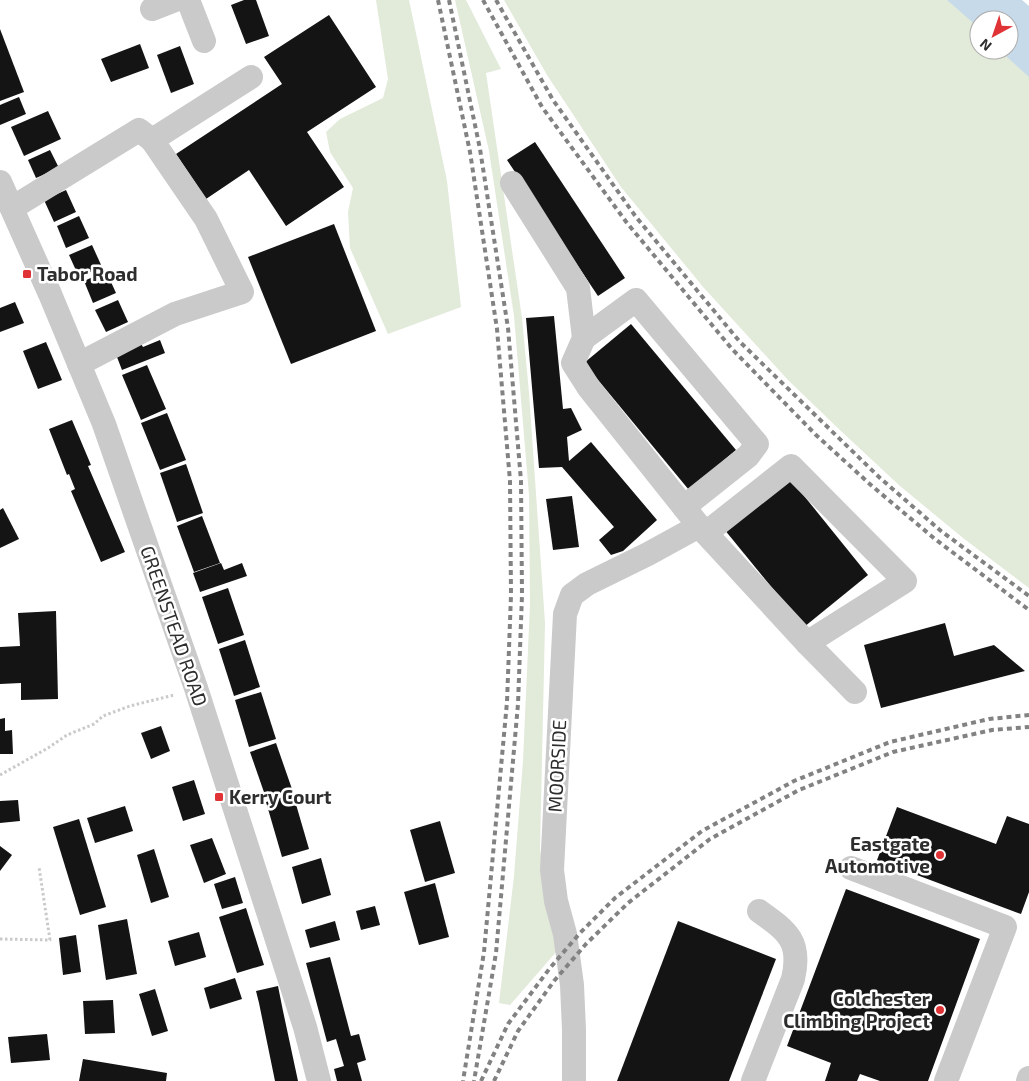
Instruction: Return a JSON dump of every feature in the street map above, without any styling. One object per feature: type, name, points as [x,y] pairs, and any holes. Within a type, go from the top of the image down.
[{"type":"street","points":[[152,9],[175,0]]},
{"type":"street","points":[[188,0],[204,41]]},
{"type":"street","points":[[12,208],[251,77]]},
{"type":"street","points":[[79,364],[175,314],[242,292],[206,218],[145,135]]},
{"type":"street","name":"GREENSTEAD ROAD","points":[[0,182],[50,294],[104,424],[196,688],[305,1027],[319,1081]]},
{"type":"street","points":[[512,183],[578,288],[584,338]]},
{"type":"street","points":[[684,507],[748,456],[757,444],[636,300],[584,338],[573,363],[589,388],[684,507],[703,530],[855,692]]},
{"type":"street","name":"MOORSIDE","points":[[574,1081],[572,985],[565,934],[556,901],[552,870],[565,614],[572,595],[587,584],[703,530],[791,466],[906,580],[807,643]]},
{"type":"street","points":[[851,868],[1005,927],[946,1081]]},
{"type":"street","points":[[753,1081],[793,978],[796,963],[795,949],[789,937],[781,927],[759,911]]},
{"type":"path","points":[[0,775],[67,735],[94,724],[103,716],[130,706],[196,688]]},
{"type":"path","points":[[0,940],[50,940],[40,867]]},
{"type":"green space","points":[[376,0],[409,0],[447,181],[461,307],[388,334],[350,248],[348,212],[353,188],[330,152],[326,132],[340,119],[383,98],[388,79]]},
{"type":"green space","points":[[455,0],[466,0],[501,69],[486,73],[522,318],[545,623],[540,849],[557,951],[510,1005],[499,1003],[514,876],[523,761],[530,604],[529,495],[514,316],[489,151]]},
{"type":"green space","points":[[504,0],[971,0],[975,10],[969,10],[969,60],[1019,60],[1019,48],[1029,48],[1029,588],[963,538],[900,486],[788,380],[704,288],[621,187],[547,75]]},
{"type":"water","points":[[947,0],[1022,0],[1029,6],[1029,77],[1010,60],[1019,60],[1019,10],[969,10],[969,19]]},
{"type":"building","points":[[244,0],[256,0],[269,36],[246,44],[231,5]]},
{"type":"building","points":[[329,15],[376,87],[307,132],[344,187],[286,226],[249,170],[206,199],[176,154],[282,84],[264,57]]},
{"type":"building","points":[[0,29],[24,92],[0,101]]},
{"type":"building","points":[[140,44],[149,68],[111,82],[101,59]]},
{"type":"building","points":[[180,46],[194,84],[171,93],[157,55]]},
{"type":"building","points":[[19,97],[26,114],[0,125],[0,105]]},
{"type":"building","points":[[48,111],[61,139],[24,156],[11,127]]},
{"type":"building","points":[[535,142],[625,278],[598,296],[507,160]]},
{"type":"building","points":[[50,150],[59,168],[36,178],[28,160]]},
{"type":"building","points":[[66,190],[76,212],[54,222],[44,200]]},
{"type":"building","points":[[79,216],[89,238],[66,248],[57,226]]},
{"type":"building","points":[[334,224],[376,331],[291,364],[248,257]]},
{"type":"building","points":[[92,245],[102,267],[79,277],[69,255]]},
{"type":"building","points":[[106,271],[116,293],[93,303],[84,281]]},
{"type":"building","points":[[118,300],[128,322],[106,332],[95,310]]},
{"type":"building","points":[[15,302],[24,323],[0,332],[0,308]]},
{"type":"building","points":[[554,316],[563,409],[571,408],[582,430],[567,437],[569,461],[591,442],[657,520],[623,551],[611,555],[599,540],[614,527],[562,467],[539,468],[526,318]]},
{"type":"building","points":[[631,324],[736,450],[689,490],[584,363]]},
{"type":"building","points":[[160,340],[165,353],[122,370],[115,352],[140,342],[143,347]]},
{"type":"building","points":[[46,342],[62,380],[38,389],[23,351]]},
{"type":"building","points":[[147,365],[166,409],[141,420],[122,375]]},
{"type":"building","points":[[167,413],[186,460],[160,470],[141,423]]},
{"type":"building","points":[[72,420],[91,465],[88,466],[125,552],[101,562],[71,491],[75,489],[69,474],[67,475],[49,429]]},
{"type":"building","points":[[186,464],[203,513],[177,522],[160,473]]},
{"type":"building","points":[[788,476],[868,575],[804,627],[724,529]]},
{"type":"building","points":[[572,496],[579,547],[553,550],[546,499]]},
{"type":"building","points":[[3,508],[19,539],[0,548],[0,510]]},
{"type":"building","points":[[202,516],[220,563],[194,572],[177,526]]},
{"type":"building","points":[[221,563],[224,570],[242,563],[247,576],[200,592],[193,573]]},
{"type":"building","points":[[228,588],[244,635],[218,644],[202,597]]},
{"type":"building","points":[[56,611],[58,699],[21,700],[21,683],[0,684],[0,647],[20,646],[18,613]]},
{"type":"building","points":[[945,623],[954,656],[994,645],[1025,671],[881,708],[864,645]]},
{"type":"building","points":[[245,640],[260,687],[234,696],[219,649]]},
{"type":"building","points":[[261,692],[276,739],[249,747],[235,700]]},
{"type":"building","points":[[5,718],[5,731],[12,730],[13,754],[0,754],[0,719]]},
{"type":"building","points":[[161,726],[170,751],[151,759],[141,733]]},
{"type":"building","points":[[276,743],[292,789],[266,798],[250,752]]},
{"type":"building","points":[[194,780],[205,814],[183,821],[172,787]]},
{"type":"building","points":[[293,794],[309,849],[282,857],[266,802]]},
{"type":"building","points":[[18,800],[20,821],[0,823],[0,801]]},
{"type":"building","points":[[125,806],[133,831],[95,843],[87,818]]},
{"type":"building","points":[[897,807],[996,844],[1007,816],[1029,824],[1029,892],[1021,914],[877,860]]},
{"type":"building","points":[[79,819],[106,907],[80,915],[53,827]]},
{"type":"building","points":[[440,821],[455,873],[425,882],[410,830]]},
{"type":"building","points":[[212,838],[226,874],[204,883],[190,845]]},
{"type":"building","points":[[0,846],[12,855],[0,871]]},
{"type":"building","points":[[154,849],[169,897],[151,903],[137,855]]},
{"type":"building","points":[[321,858],[331,895],[302,904],[292,867]]},
{"type":"building","points":[[235,877],[243,903],[222,909],[214,884]]},
{"type":"building","points":[[435,883],[449,937],[419,945],[404,892]]},
{"type":"building","points":[[846,889],[980,939],[928,1081],[880,1081],[860,1074],[857,1081],[825,1081],[831,1063],[787,1046]]},
{"type":"building","points":[[375,906],[380,925],[361,930],[356,911]]},
{"type":"building","points":[[246,908],[264,965],[237,973],[219,917]]},
{"type":"building","points":[[127,919],[137,974],[106,980],[98,925]]},
{"type":"building","points":[[335,921],[340,940],[310,948],[305,930]]},
{"type":"building","points":[[678,921],[776,959],[729,1081],[617,1081]]},
{"type":"building","points":[[199,932],[206,957],[175,966],[168,941]]},
{"type":"building","points":[[76,935],[81,972],[63,975],[59,938]]},
{"type":"building","points":[[330,957],[351,1036],[359,1034],[366,1060],[357,1063],[362,1081],[337,1081],[334,1069],[344,1066],[336,1039],[327,1042],[306,963]]},
{"type":"building","points":[[235,978],[242,999],[210,1009],[204,988]]},
{"type":"building","points":[[278,986],[298,1081],[275,1081],[256,991]]},
{"type":"building","points":[[155,989],[168,1031],[152,1036],[139,994]]},
{"type":"building","points":[[113,1000],[115,1033],[85,1034],[83,1001]]},
{"type":"building","points":[[47,1034],[50,1060],[11,1063],[8,1037]]},
{"type":"building","points":[[83,1059],[167,1073],[166,1081],[79,1081]]},
{"type":"railway","points":[[438,0],[470,152],[497,329],[510,481],[511,595],[507,702],[484,952],[463,1081]]},
{"type":"railway","points":[[449,0],[480,149],[508,328],[521,481],[522,595],[518,704],[496,953],[474,1081]]},
{"type":"railway","points":[[483,0],[542,107],[627,223],[732,349],[816,435],[872,486],[935,539],[1029,610]]},
{"type":"railway","points":[[496,0],[553,100],[636,217],[740,342],[880,478],[941,531],[1029,596]]},
{"type":"railway","points":[[481,1081],[508,1024],[550,968],[580,933],[615,898],[702,831],[794,781],[890,742],[989,719],[1029,715]]},
{"type":"railway","points":[[494,1081],[518,1031],[554,981],[586,944],[628,903],[710,839],[799,790],[893,752],[992,730],[1029,727]]},
{"type":"place","name":"Tabor Road","points":[[27,274]]},
{"type":"place","name":"Kerry Court","points":[[219,797]]},
{"type":"place","name":"Eastgate Automotive","points":[[940,855]]},
{"type":"place","name":"Colchester Climbing Project","points":[[940,1010]]}]
